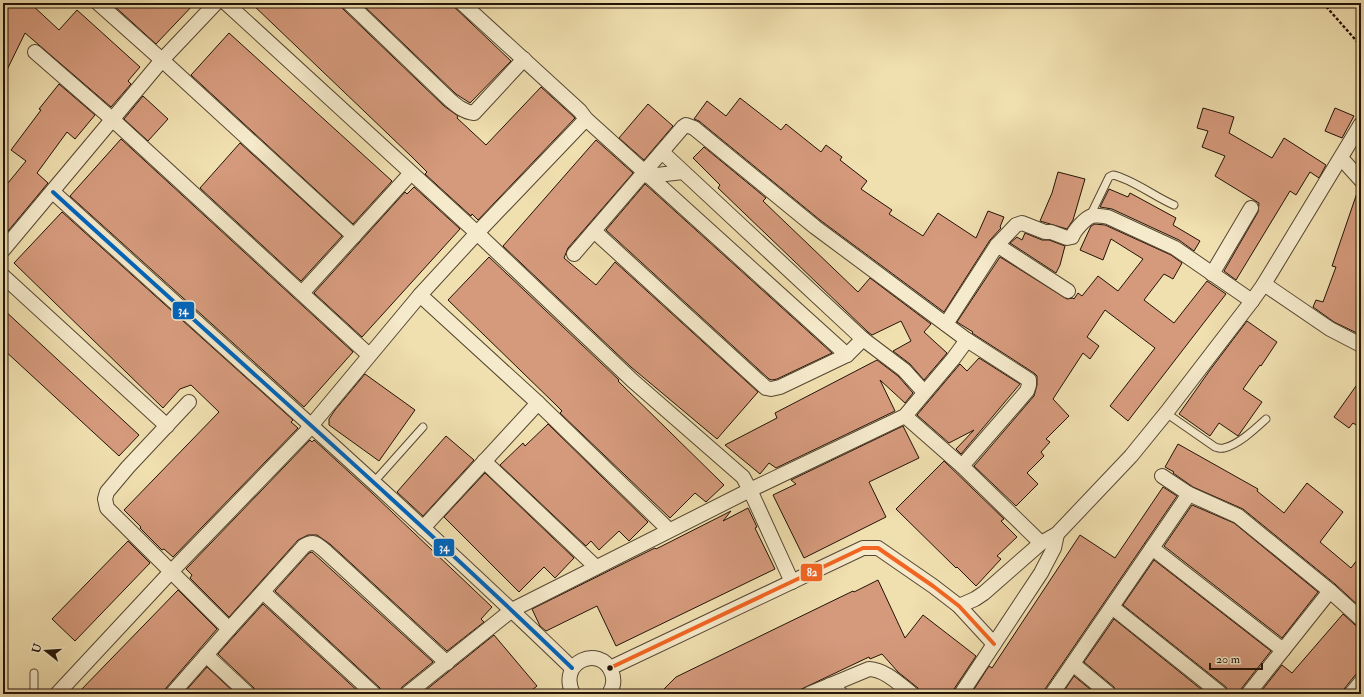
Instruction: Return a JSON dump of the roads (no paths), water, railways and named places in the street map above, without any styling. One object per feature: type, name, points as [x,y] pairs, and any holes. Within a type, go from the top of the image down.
[{"type":"street","points":[[98,3],[354,236]]},
{"type":"street","points":[[3,250],[162,60],[216,3]]},
{"type":"street","points":[[226,3],[476,233],[633,381],[743,477],[792,582]]},
{"type":"street","points":[[349,3],[450,100],[461,109],[469,113],[474,113],[524,59]]},
{"type":"street","points":[[462,3],[580,111],[586,119],[847,355]]},
{"type":"street","points":[[35,52],[112,119],[369,355]]},
{"type":"street","points":[[57,694],[311,426],[420,295],[476,233],[586,119]]},
{"type":"street","points":[[959,606],[975,600],[1041,543],[1057,534],[1131,456],[1252,302],[1361,124]]},
{"type":"street","points":[[574,254],[647,174],[662,152],[683,127],[686,125],[694,128],[815,226],[967,340],[1029,380],[1027,391],[962,466]]},
{"type":"street","points":[[662,152],[863,339],[904,370],[924,392]]},
{"type":"street","points":[[1341,158],[1361,180]]},
{"type":"street","points":[[647,174],[683,172]]},
{"type":"street","points":[[302,293],[411,173]]},
{"type":"street","points":[[53,192],[512,610],[572,668]]},
{"type":"street","points":[[1212,274],[1251,208]]},
{"type":"street","points":[[946,324],[997,245],[1016,225],[1022,223],[1045,232],[1051,232],[1067,238],[1072,237],[1074,231],[1090,216],[1108,218],[1175,248],[1252,302]]},
{"type":"street","points":[[594,231],[766,388],[771,389],[780,387],[847,355],[863,339]]},
{"type":"street","points":[[997,245],[1068,291]]},
{"type":"street","points":[[3,276],[167,426]]},
{"type":"street","points":[[1264,284],[1330,329],[1361,344]]},
{"type":"street","points":[[420,295],[538,403],[669,530]]},
{"type":"street","points":[[407,694],[512,610],[750,490],[905,416],[967,340]]},
{"type":"street","points":[[189,402],[107,492],[105,499],[107,508],[229,629]]},
{"type":"street","points":[[422,528],[538,403]]},
{"type":"street","points":[[905,416],[962,466],[1041,543]]},
{"type":"street","points":[[484,461],[596,567]]},
{"type":"street","points":[[1162,476],[1189,494],[1238,516],[1330,591],[1361,619]]},
{"type":"street","points":[[1052,694],[1189,494]]},
{"type":"street","points":[[961,694],[1041,573],[1054,548],[1057,534]]},
{"type":"street","points":[[172,694],[304,546],[310,543],[313,543],[324,550],[447,663]]},
{"type":"street","points":[[610,668],[863,548],[878,548],[959,606],[994,644]]},
{"type":"street","points":[[1152,548],[1283,650]]},
{"type":"street","points":[[1248,694],[1330,591]]},
{"type":"street","points":[[263,592],[374,694]]},
{"type":"street","points":[[1112,607],[1221,694]]},
{"type":"street","points":[[206,655],[248,694]]},
{"type":"street","points":[[572,694],[569,686],[569,676],[572,668],[578,662],[587,658],[595,658],[604,662],[610,668],[614,685],[609,694]]},
{"type":"street","points":[[1073,664],[1109,694]]},
{"type":"street","points":[[809,694],[836,690],[869,669],[878,670],[886,674],[912,694]]},
{"type":"lane","points":[[1090,216],[1109,178],[1113,175],[1135,184],[1174,205]]},
{"type":"lane","points":[[1166,413],[1220,449],[1231,445],[1266,419]]},
{"type":"lane","points":[[373,483],[423,428]]},
{"type":"lane","points":[[34,673],[34,694]]}]
